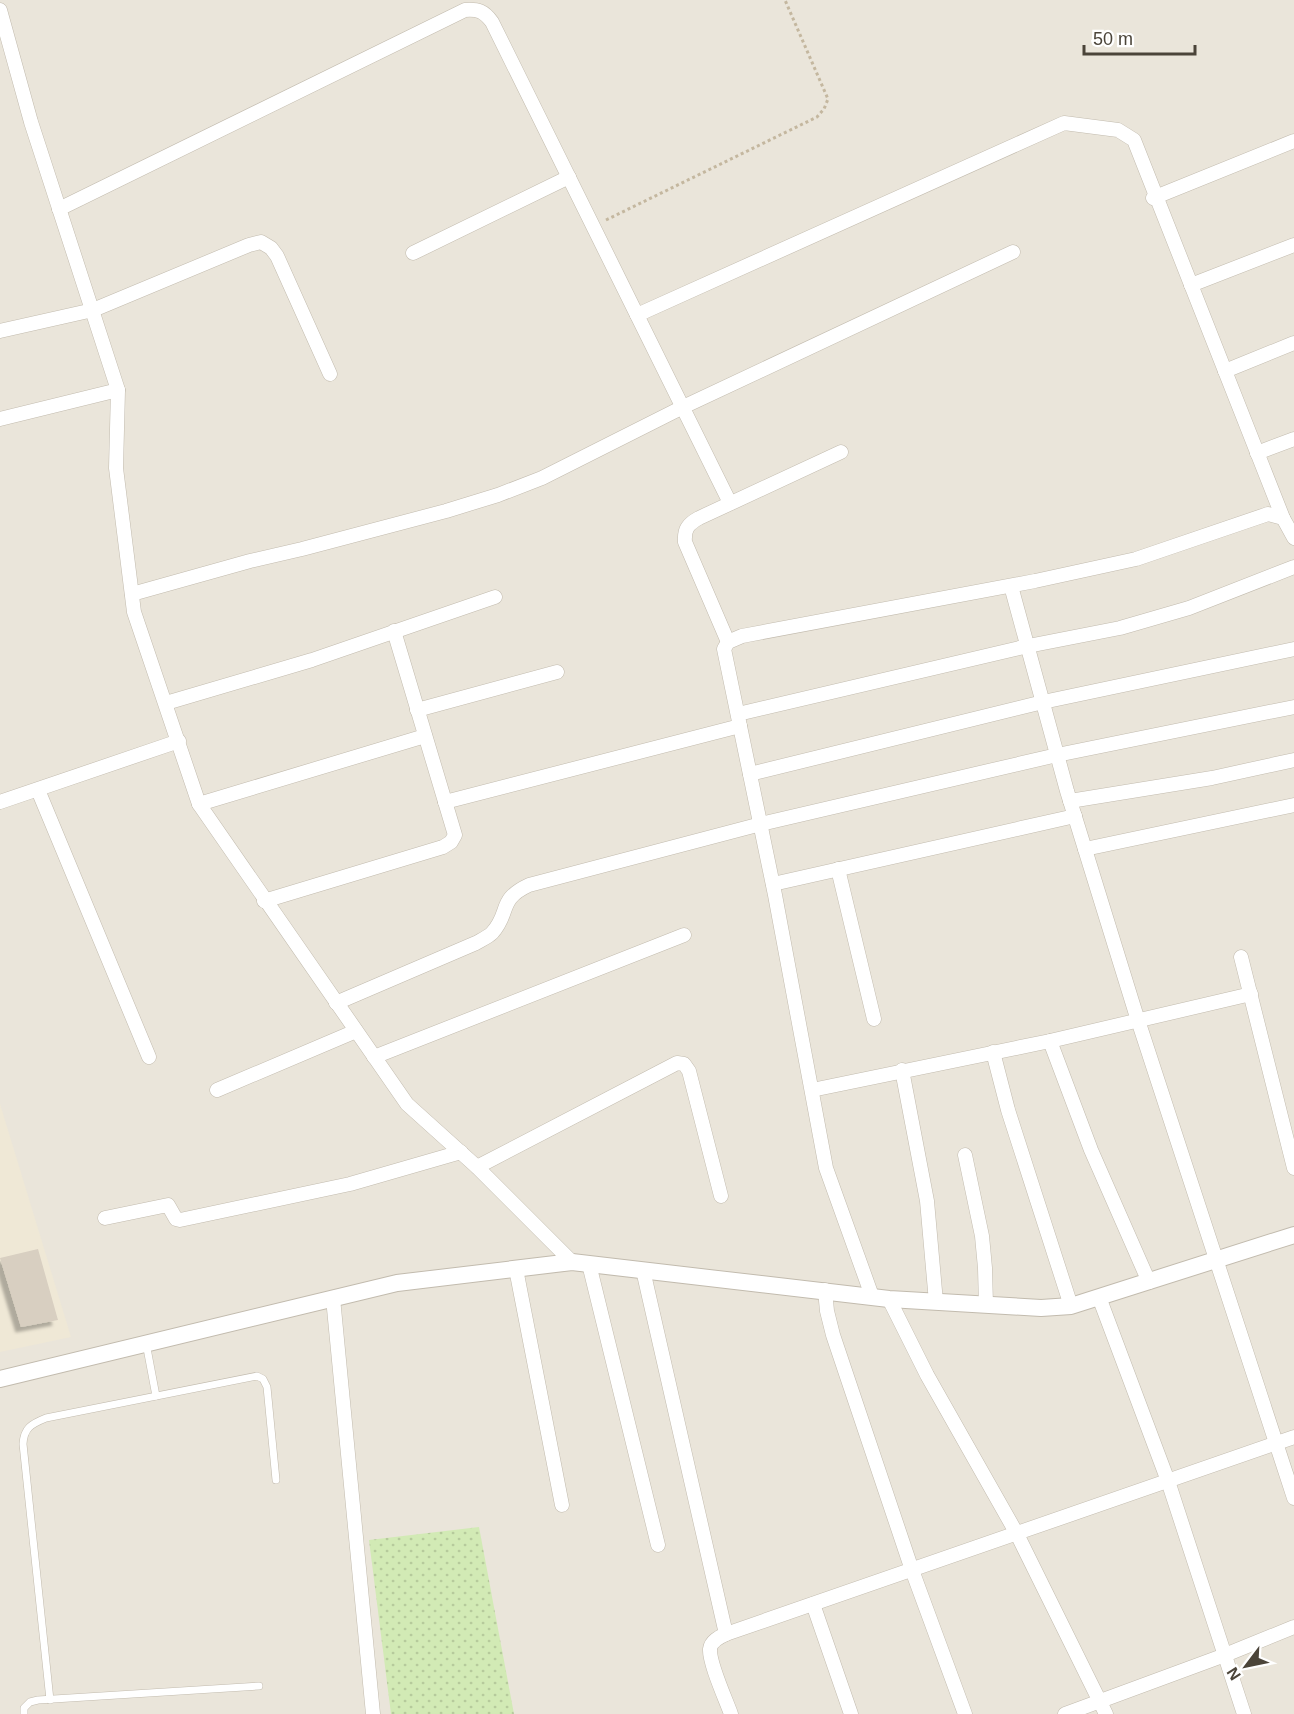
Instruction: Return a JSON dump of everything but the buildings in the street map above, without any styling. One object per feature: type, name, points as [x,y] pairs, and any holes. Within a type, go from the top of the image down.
[{"type":"street","points":[[59,209],[465,10],[477,9],[485,13],[492,22],[730,503]]},
{"type":"street","points":[[0,10],[31,122],[118,390],[116,468],[134,612],[199,804],[264,901],[407,1104],[581,1263],[658,1545]]},
{"type":"street","points":[[637,315],[1064,123],[1118,130],[1134,140],[1154,197],[1283,518],[1294,537]]},
{"type":"street","points":[[1154,197],[1294,141]]},
{"type":"street","points":[[413,253],[569,177]]},
{"type":"street","points":[[0,331],[93,310],[261,242],[271,248],[277,256],[330,374]]},
{"type":"street","points":[[1191,285],[1294,245]]},
{"type":"street","points":[[132,594],[250,561],[424,517],[498,495],[542,478],[683,407],[1013,252]]},
{"type":"street","points":[[1225,371],[1294,343]]},
{"type":"street","points":[[0,419],[118,390]]},
{"type":"street","points":[[1257,453],[1294,439]]},
{"type":"street","points":[[728,642],[685,542],[684,532],[690,523],[841,452]]},
{"type":"street","points":[[872,1296],[826,1168],[773,884],[724,649],[728,642],[742,636],[1136,559],[1268,514],[1283,518]]},
{"type":"street","points":[[445,802],[739,720],[1028,646],[1120,628],[1189,608],[1294,567]]},
{"type":"street","points":[[1011,585],[1070,801],[1138,1020],[1294,1498]]},
{"type":"street","points":[[166,703],[312,660],[495,597]]},
{"type":"street","points":[[264,901],[443,847],[451,842],[455,835],[394,631]]},
{"type":"street","points":[[750,774],[1043,702],[1294,650]]},
{"type":"street","points":[[417,710],[557,672]]},
{"type":"street","points":[[336,1003],[484,939],[491,934],[501,919],[506,903],[514,892],[529,885],[761,824],[1057,755],[1294,707]]},
{"type":"street","points":[[199,804],[425,736]]},
{"type":"street","points":[[0,802],[179,741]]},
{"type":"street","points":[[1070,801],[1212,778],[1294,760]]},
{"type":"street","points":[[38,789],[149,1058]]},
{"type":"street","points":[[1085,849],[1293,810]]},
{"type":"street","points":[[773,884],[1075,816]]},
{"type":"street","points":[[838,869],[874,1018]]},
{"type":"street","points":[[374,1057],[684,935]]},
{"type":"street","points":[[1240,957],[1294,1168]]},
{"type":"street","points":[[813,1090],[1050,1041],[1251,994]]},
{"type":"street","points":[[218,1090],[356,1031]]},
{"type":"street","points":[[1050,1041],[1091,1150],[1149,1282]]},
{"type":"street","points":[[993,1052],[1008,1110],[1071,1306]]},
{"type":"street","points":[[477,1167],[677,1063],[684,1064],[689,1071],[721,1196]]},
{"type":"street","points":[[902,1070],[927,1202],[936,1302]]},
{"type":"street","points":[[105,1218],[168,1205],[176,1219],[180,1220],[350,1184],[461,1152]]},
{"type":"street","points":[[965,1155],[982,1236],[986,1305]]},
{"type":"street","points":[[0,1379],[397,1283],[516,1269],[581,1263],[889,1299],[1041,1308],[1071,1306],[1294,1235]]},
{"type":"street","points":[[516,1269],[562,1505]]},
{"type":"street","points":[[643,1270],[726,1634]]},
{"type":"street","points":[[825,1290],[833,1335],[912,1570],[965,1714]]},
{"type":"street","points":[[1099,1297],[1168,1481],[1244,1714]]},
{"type":"street","points":[[333,1298],[373,1714]]},
{"type":"street","points":[[889,1299],[927,1375],[1017,1534],[1103,1708]]},
{"type":"street","points":[[731,1714],[711,1659],[710,1648],[715,1639],[1294,1437]]},
{"type":"street","points":[[813,1604],[851,1714]]},
{"type":"street","points":[[1065,1714],[1103,1708],[1294,1627]]},
{"type":"lane","points":[[146,1343],[156,1396]]},
{"type":"lane","points":[[50,1700],[23,1444],[27,1428],[46,1418],[257,1376],[263,1379],[267,1387],[276,1480]]},
{"type":"lane","points":[[24,1714],[24,1708],[30,1702],[259,1686]]},
{"type":"path","points":[[593,226],[817,117],[824,109],[828,99],[785,0]]},
{"type":"shaded area","points":[[0,0],[1294,0],[1294,1714],[0,1714]]},
{"type":"shaded area","points":[[0,1104],[71,1337],[0,1352]]},
{"type":"green space","points":[[479,1527],[514,1714],[391,1714],[369,1540]]}]
